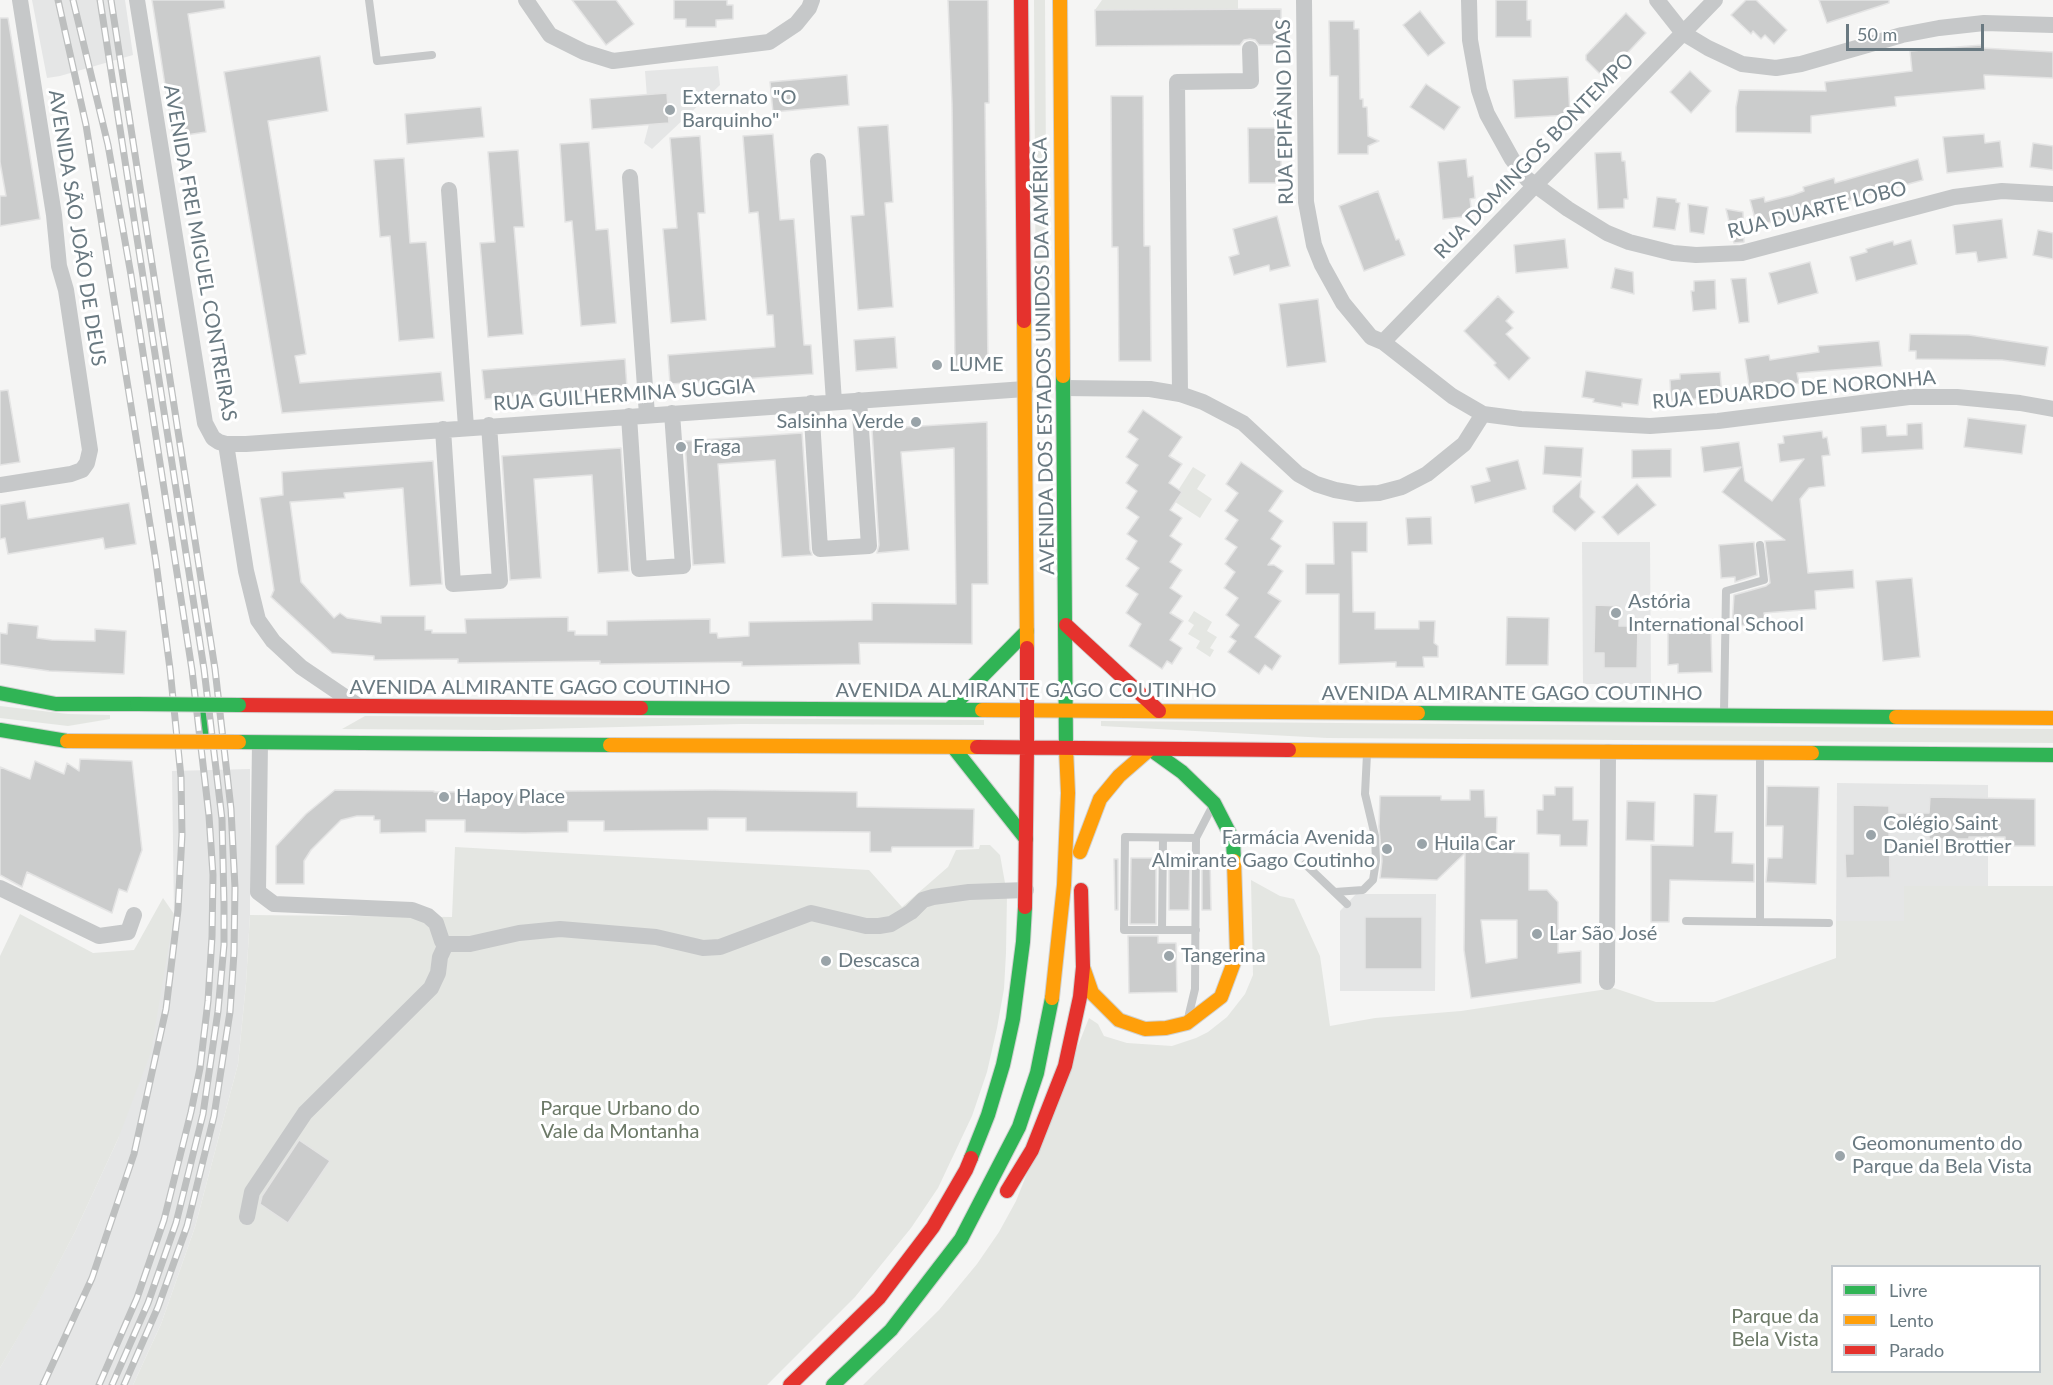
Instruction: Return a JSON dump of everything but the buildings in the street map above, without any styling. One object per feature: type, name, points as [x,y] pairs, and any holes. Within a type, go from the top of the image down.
[{"type":"main road","name":"AVENIDA DOS ESTADOS UNIDOS DA AMÉRICA","points":[[790,1385],[879,1298],[933,1227],[966,1170],[988,1115],[1004,1065],[1011,1030],[1023,942],[1026,890],[1029,389],[1021,0]]},
{"type":"main road","name":"AVENIDA DOS ESTADOS UNIDOS DA AMÉRICA","points":[[1060,0],[1058,388],[1066,625],[1068,793]]},
{"type":"main road","points":[[1066,625],[1159,711]]},
{"type":"main road","points":[[949,710],[1027,631]]},
{"type":"main road","name":"AVENIDA ALMIRANTE GAGO COUTINHO","points":[[0,693],[56,704],[2053,718]]},
{"type":"main road","points":[[204,705],[207,742]]},
{"type":"main road","points":[[263,733],[275,705]]},
{"type":"main road","points":[[0,730],[67,741],[239,742],[263,733],[1027,748],[2053,755]]},
{"type":"main road","points":[[953,747],[1026,839]]},
{"type":"main road","points":[[1083,968],[1092,993],[1119,1020],[1145,1029],[1166,1028],[1186,1023],[1221,997],[1237,954],[1233,840],[1214,803],[1182,772],[1150,749]]},
{"type":"main road","points":[[1081,863],[1100,799],[1119,776],[1150,749]]},
{"type":"main road","points":[[998,1205],[1032,1150],[1065,1066],[1080,997],[1083,968],[1081,863],[1075,813],[1068,793]]},
{"type":"main road","points":[[833,1385],[891,1329],[961,1239],[1018,1127],[1037,1073],[1048,1025],[1056,972],[1064,885],[1068,793]]},
{"type":"main road","points":[[891,1329],[923,1306],[974,1243]]},
{"type":"street","name":"AVENIDA SÃO JOÃO DE DEUS","points":[[0,485],[71,474],[82,470],[87,463],[90,450],[66,290],[59,266],[54,215],[20,0]]},
{"type":"street","name":"AVENIDA FREI MIGUEL CONTREIRAS","points":[[137,0],[205,423],[213,438],[226,444],[246,571],[258,620],[273,641],[301,667],[358,706]]},
{"type":"street","points":[[526,0],[550,35],[584,52],[614,61],[769,42],[796,24],[809,8],[812,0]]},
{"type":"street","name":"RUA EPIFÂNIO DIAS","points":[[1304,0],[1305,181],[1309,224],[1322,265],[1343,303],[1371,337],[1383,342]]},
{"type":"street","name":"RUA DUARTE LOBO","points":[[1469,0],[1473,65],[1487,114],[1512,159],[1527,179],[1568,209],[1607,233],[1651,249],[1696,255],[1730,254],[1765,248],[1954,197],[2002,191],[2053,194]]},
{"type":"street","points":[[1657,0],[1683,33],[1708,48],[1742,64],[1776,68],[1801,64],[1902,35],[1939,28],[1984,23],[2053,25]]},
{"type":"street","name":"RUA DOMINGOS BONTEMPO","points":[[1383,342],[1715,0]]},
{"type":"street","points":[[1180,394],[1176,82],[1251,81],[1250,49]]},
{"type":"street","points":[[818,161],[834,402]]},
{"type":"street","points":[[630,177],[647,415]]},
{"type":"street","points":[[449,190],[466,427]]},
{"type":"street","name":"RUA EDUARDO DE NORONHA","points":[[1383,342],[1452,396],[1484,414],[1531,420],[1650,426],[1718,421],[1909,397],[1957,397],[2020,403],[2053,409]]},
{"type":"street","points":[[1058,388],[1150,389],[1180,394],[1221,410],[1244,423],[1298,474],[1326,487],[1358,494],[1379,494],[1402,487],[1427,474],[1464,444],[1484,414]]},
{"type":"street","name":"RUA GUILHERMINA SUGGIA","points":[[226,444],[1029,389]]},
{"type":"street","points":[[810,403],[820,549],[869,546],[859,400]]},
{"type":"street","points":[[629,416],[639,569],[672,567],[683,566],[672,413]]},
{"type":"street","points":[[443,429],[453,584],[500,581],[489,425]]},
{"type":"street","points":[[263,733],[258,892],[274,904],[412,910],[428,916],[436,923],[442,941],[446,944],[470,944],[519,933],[560,929],[656,937],[704,948],[720,947],[811,913],[866,926],[879,926],[891,924],[911,912],[923,900],[933,897],[969,892],[1026,890]]},
{"type":"street","points":[[1607,981],[1608,752]]},
{"type":"street","points":[[0,888],[99,936],[128,932],[134,915]]},
{"type":"street","points":[[247,1217],[252,1192],[305,1113],[431,988],[446,944]]},
{"type":"lane","points":[[369,0],[378,62],[432,55]]},
{"type":"lane","points":[[1724,715],[1726,591],[1766,584],[1760,545]]},
{"type":"lane","points":[[1335,892],[1363,890],[1373,880],[1376,861],[1375,836],[1365,794],[1367,750]]},
{"type":"lane","points":[[1760,753],[1760,922]]},
{"type":"lane","points":[[1186,1023],[1195,989],[1196,838],[1214,803]]},
{"type":"lane","points":[[1196,838],[1125,837],[1124,895],[1124,930],[1196,930]]},
{"type":"lane","points":[[1162,838],[1162,930]]},
{"type":"lane","points":[[1305,864],[1347,904]]},
{"type":"lane","points":[[1686,921],[1829,922]]},
{"type":"shaded area","points":[[32,0],[125,0],[133,55],[47,78]]},
{"type":"shaded area","name":"Externato \"O Barquinho\"","points":[[718,66],[720,85],[652,149],[644,143],[649,124],[645,71]]},
{"type":"shaded area","name":"Astória International School","points":[[1582,542],[1650,542],[1651,684],[1583,684]]},
{"type":"shaded area","points":[[250,769],[250,915],[238,1064],[195,1227],[161,1324],[133,1385],[0,1385],[0,1368],[75,1232],[118,1139],[174,914],[172,771]]},
{"type":"shaded area","points":[[1837,783],[1988,785],[1988,886],[1905,886],[1904,921],[1836,921]]},
{"type":"shaded area","points":[[1356,894],[1436,894],[1435,991],[1340,991],[1340,911]]},
{"type":"green space","points":[[1034,0],[1045,0],[1047,342],[1036,342]]},
{"type":"green space","points":[[1102,0],[1238,0],[1238,9],[1095,10]]},
{"type":"green space","points":[[1193,467],[1206,475],[1197,489],[1212,499],[1200,518],[1172,500]]},
{"type":"green space","points":[[1194,611],[1212,622],[1207,631],[1217,637],[1210,648],[1214,650],[1210,657],[1196,648],[1200,641],[1188,634],[1194,625],[1188,621]]},
{"type":"green space","points":[[0,706],[68,714],[110,715],[110,719],[68,726],[0,718]]},
{"type":"green space","points":[[365,716],[984,720],[984,725],[741,724],[498,730],[342,729]]},
{"type":"green space","points":[[1101,721],[2053,729],[2053,743],[1327,738],[1101,726]]},
{"type":"green space","name":"Parque Urbano do Vale da Montanha","points":[[980,845],[990,845],[1000,855],[1007,894],[1006,953],[1004,989],[997,1028],[987,1072],[972,1116],[938,1188],[911,1228],[855,1297],[767,1385],[133,1385],[161,1324],[195,1227],[238,1064],[250,915],[452,917],[455,847],[869,870],[902,907],[948,867],[956,850],[979,849]]},
{"type":"green space","name":"Parque da Bela Vista","points":[[1251,880],[1280,896],[1294,899],[1320,956],[1330,1026],[1375,1018],[1461,1011],[1614,988],[1656,1002],[1714,1002],[1836,958],[1836,921],[1904,921],[1904,886],[2053,886],[2053,1385],[863,1385],[939,1310],[977,1264],[999,1232],[1016,1201],[1089,1018],[1098,1024],[1104,1036],[1127,1043],[1172,1046],[1208,1032],[1227,1017],[1245,994],[1253,975]]},
{"type":"green space","points":[[163,898],[174,914],[151,1052],[118,1139],[75,1232],[37,1305],[0,1368],[0,956],[20,914],[93,953],[134,950]]},
{"type":"railway","points":[[43,1385],[92,1278],[134,1154],[166,1009],[178,910],[182,835],[181,777],[156,562],[86,125],[58,0]]},
{"type":"railway","points":[[73,0],[108,145],[131,275],[192,670],[209,816],[213,875],[208,1001],[200,1068],[191,1112],[164,1220],[137,1298],[99,1385]]},
{"type":"railway","points":[[100,0],[204,669],[222,819],[224,904],[224,945],[218,1011],[203,1114],[176,1223],[148,1303],[112,1385]]},
{"type":"railway","points":[[111,0],[215,669],[231,809],[235,888],[230,1012],[214,1116],[187,1226],[158,1307],[124,1385]]},
{"type":"traffic: fast","points":[[1063,376],[1066,748]]},
{"type":"traffic: fast","points":[[949,710],[1027,631]]},
{"type":"traffic: fast","points":[[0,693],[56,704],[137,704]]},
{"type":"traffic: fast","points":[[137,704],[239,705]]},
{"type":"traffic: fast","points":[[204,705],[207,742]]},
{"type":"traffic: fast","points":[[641,708],[982,710]]},
{"type":"traffic: fast","points":[[1418,713],[1896,717]]},
{"type":"traffic: fast","points":[[0,730],[67,741]]},
{"type":"traffic: fast","points":[[239,742],[610,745]]},
{"type":"traffic: fast","points":[[953,747],[1026,839]]},
{"type":"traffic: fast","points":[[1150,749],[1182,772],[1214,803],[1233,840],[1234,861]]},
{"type":"traffic: fast","points":[[1812,753],[2053,755]]},
{"type":"traffic: fast","points":[[971,1158],[988,1115],[1003,1065],[1013,1019],[1025,907]]},
{"type":"traffic: fast","points":[[833,1385],[891,1330],[961,1239],[1019,1127],[1037,1073],[1052,998]]},
{"type":"traffic: slow","points":[[1060,0],[1063,376]]},
{"type":"traffic: slow","points":[[1024,321],[1027,648]]},
{"type":"traffic: slow","points":[[982,710],[1418,713]]},
{"type":"traffic: slow","points":[[1896,717],[2053,718]]},
{"type":"traffic: slow","points":[[67,741],[239,742]]},
{"type":"traffic: slow","points":[[610,745],[977,747]]},
{"type":"traffic: slow","points":[[1052,998],[1064,885],[1068,793],[1066,748]]},
{"type":"traffic: slow","points":[[1080,852],[1100,799],[1119,776],[1150,749]]},
{"type":"traffic: slow","points":[[1289,750],[1812,753]]},
{"type":"traffic: slow","points":[[1083,967],[1092,993],[1119,1020],[1145,1029],[1166,1028],[1187,1023],[1221,997],[1237,954],[1234,861]]},
{"type":"traffic: jam","points":[[1021,0],[1024,321]]},
{"type":"traffic: jam","points":[[1066,625],[1159,711]]},
{"type":"traffic: jam","points":[[1027,648],[1027,748]]},
{"type":"traffic: jam","points":[[239,705],[641,708]]},
{"type":"traffic: jam","points":[[977,747],[1289,750]]},
{"type":"traffic: jam","points":[[1025,907],[1027,748]]},
{"type":"traffic: jam","points":[[1007,1191],[1032,1150],[1065,1066],[1080,997],[1083,967],[1081,890]]},
{"type":"traffic: jam","points":[[790,1385],[879,1298],[933,1227],[971,1158]]},
{"type":"place","name":"Externato \"O Barquinho\"","points":[[670,110]]},
{"type":"place","name":"LUME","points":[[937,365]]},
{"type":"place","name":"Salsinha Verde","points":[[916,422]]},
{"type":"place","name":"Fraga","points":[[681,447]]},
{"type":"place","name":"Astória International School","points":[[1616,613]]},
{"type":"place","name":"Hapoy Place","points":[[444,797]]},
{"type":"place","name":"Colégio Saint Daniel Brottier","points":[[1871,835]]},
{"type":"place","name":"Huila Car","points":[[1422,844]]},
{"type":"place","name":"Farmácia Avenida Almirante Gago Coutinho","points":[[1387,849]]},
{"type":"place","name":"Lar São José","points":[[1537,934]]},
{"type":"place","name":"Tangerina","points":[[1169,956]]},
{"type":"place","name":"Descasca","points":[[826,961]]},
{"type":"place","name":"Geomonumento do Parque da Bela Vista","points":[[1840,1156]]}]
